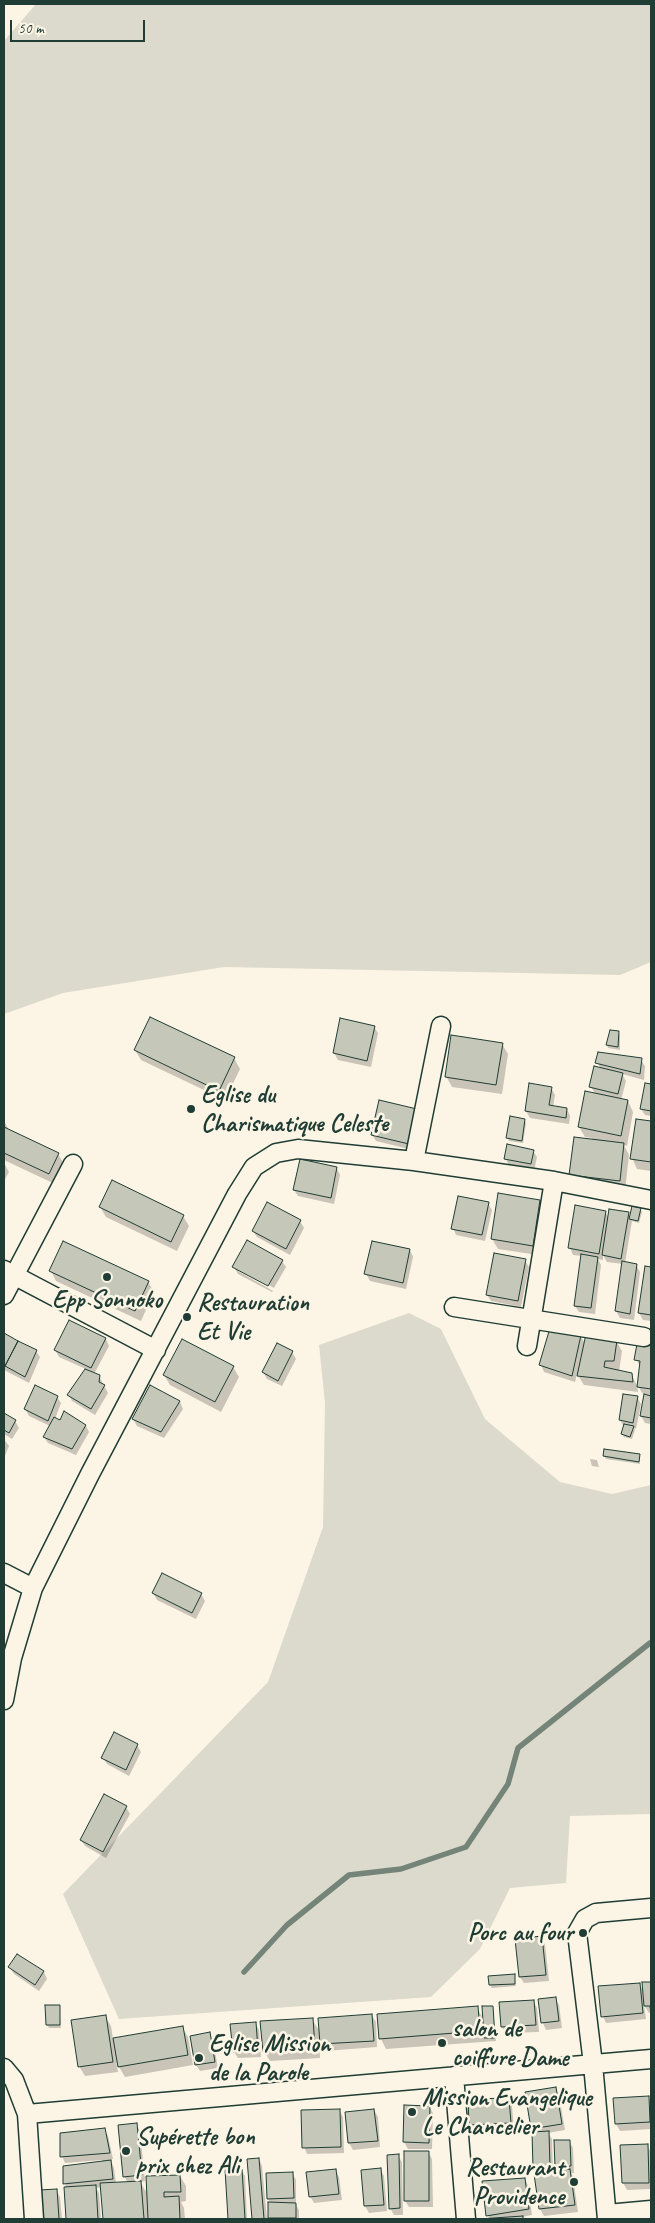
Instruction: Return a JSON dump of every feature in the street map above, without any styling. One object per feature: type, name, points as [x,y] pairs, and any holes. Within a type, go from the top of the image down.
[{"type":"street","points":[[414,1161],[441,1026]]},
{"type":"street","points":[[4,1700],[12,1658],[33,1588],[90,1474],[237,1194],[254,1167],[276,1153],[298,1149],[414,1161],[554,1181],[651,1200]]},
{"type":"street","points":[[4,1296],[9,1273],[74,1164]]},
{"type":"street","points":[[527,1346],[554,1181]]},
{"type":"street","points":[[9,1273],[156,1350]]},
{"type":"street","points":[[454,1307],[644,1338]]},
{"type":"street","points":[[4,1573],[33,1588]]},
{"type":"street","points":[[651,1908],[596,1913],[585,1919],[577,1933],[593,2064],[607,2216],[651,2210]]},
{"type":"street","points":[[27,2114],[651,2059]]},
{"type":"street","points":[[4,2068],[14,2080],[27,2114],[34,2219]]},
{"type":"street","points":[[454,2076],[466,2219]]},
{"type":"shaded area","points":[[36,4],[651,4],[651,962],[620,975],[224,967],[63,993],[4,1014],[4,41]]},
{"type":"shaded area","points":[[409,1313],[441,1329],[485,1419],[560,1482],[612,1494],[651,1485],[651,1814],[570,1816],[566,1883],[510,1888],[480,1949],[431,1997],[119,2019],[63,1894],[268,1682],[323,1527],[325,1403],[319,1345]]},
{"type":"building","points":[[150,1017],[235,1057],[219,1091],[134,1050]]},
{"type":"building","points":[[340,1018],[375,1026],[367,1061],[333,1053]]},
{"type":"building","points":[[610,1030],[619,1031],[618,1047],[606,1045]]},
{"type":"building","points":[[451,1035],[503,1043],[496,1085],[445,1077]]},
{"type":"building","points":[[598,1052],[642,1058],[640,1074],[595,1063]]},
{"type":"building","points":[[594,1066],[623,1073],[618,1094],[589,1087]]},
{"type":"building","points":[[529,1083],[552,1087],[549,1105],[567,1108],[566,1118],[525,1111]]},
{"type":"building","points":[[645,1083],[651,1084],[651,1111],[640,1109]]},
{"type":"building","points":[[585,1091],[628,1100],[621,1136],[578,1127]]},
{"type":"building","points":[[379,1100],[417,1109],[409,1144],[371,1135]]},
{"type":"building","points":[[510,1116],[525,1119],[522,1141],[506,1138]]},
{"type":"building","points":[[636,1119],[651,1121],[651,1162],[630,1159]]},
{"type":"building","points":[[4,1127],[59,1153],[49,1174],[4,1153]]},
{"type":"building","points":[[574,1137],[624,1143],[620,1181],[569,1175]]},
{"type":"building","points":[[507,1144],[534,1150],[531,1164],[504,1159]]},
{"type":"building","points":[[300,1159],[337,1167],[331,1198],[293,1190]]},
{"type":"building","points":[[112,1180],[184,1215],[171,1242],[99,1207]]},
{"type":"building","points":[[498,1193],[540,1200],[533,1246],[491,1239]]},
{"type":"building","points":[[458,1196],[489,1202],[482,1235],[451,1229]]},
{"type":"building","points":[[267,1202],[301,1220],[286,1249],[252,1231]]},
{"type":"building","points":[[575,1205],[606,1211],[599,1254],[568,1248]]},
{"type":"building","points":[[632,1206],[641,1208],[638,1221],[629,1219]]},
{"type":"building","points":[[609,1209],[629,1212],[621,1259],[602,1255]]},
{"type":"building","points":[[247,1240],[283,1260],[268,1286],[232,1267]]},
{"type":"building","points":[[63,1241],[149,1281],[135,1311],[49,1271]]},
{"type":"building","points":[[372,1241],[410,1249],[403,1283],[364,1274]]},
{"type":"building","points":[[494,1253],[526,1259],[518,1301],[486,1295]]},
{"type":"building","points":[[581,1254],[598,1257],[591,1308],[574,1306]]},
{"type":"building","points":[[622,1261],[637,1264],[630,1314],[615,1311]]},
{"type":"building","points":[[645,1266],[651,1267],[651,1315],[638,1313]]},
{"type":"building","points":[[69,1320],[106,1338],[91,1368],[54,1350]]},
{"type":"building","points":[[550,1328],[581,1335],[572,1376],[539,1365]]},
{"type":"building","points":[[4,1333],[18,1341],[5,1366],[4,1365]]},
{"type":"building","points":[[586,1334],[617,1340],[614,1361],[605,1361],[604,1367],[632,1373],[633,1382],[577,1376]]},
{"type":"building","points":[[182,1339],[234,1366],[215,1402],[163,1375]]},
{"type":"building","points":[[18,1341],[37,1350],[25,1377],[5,1366]]},
{"type":"building","points":[[277,1343],[293,1351],[278,1381],[262,1372]]},
{"type":"building","points":[[637,1344],[651,1346],[651,1389],[637,1387],[640,1361],[634,1360]]},
{"type":"building","points":[[85,1369],[100,1375],[99,1382],[105,1385],[91,1409],[67,1395]]},
{"type":"building","points":[[35,1385],[58,1396],[48,1421],[24,1409]]},
{"type":"building","points":[[150,1385],[180,1401],[161,1432],[132,1419]]},
{"type":"building","points":[[623,1394],[638,1396],[633,1423],[619,1420]]},
{"type":"building","points":[[644,1394],[651,1396],[651,1418],[640,1416]]},
{"type":"building","points":[[64,1411],[86,1425],[72,1449],[43,1437],[54,1417],[60,1420]]},
{"type":"building","points":[[4,1413],[16,1420],[9,1433],[4,1430]]},
{"type":"building","points":[[624,1424],[634,1426],[630,1437],[621,1434]]},
{"type":"building","points":[[604,1449],[640,1454],[639,1462],[603,1456]]},
{"type":"building","points":[[162,1573],[202,1593],[192,1613],[152,1593]]},
{"type":"building","points":[[114,1732],[138,1744],[126,1770],[101,1758]]},
{"type":"building","points":[[104,1794],[127,1806],[103,1852],[80,1840]]},
{"type":"building","points":[[542,1936],[546,1975],[519,1977],[515,1939]]},
{"type":"building","points":[[17,1954],[44,1971],[35,1985],[8,1967]]},
{"type":"building","points":[[515,1974],[515,1984],[489,1985],[488,1976]]},
{"type":"building","points":[[642,1982],[651,1982],[651,2014],[650,2006],[644,2006]]},
{"type":"building","points":[[640,1983],[643,2013],[601,2017],[598,1986]]},
{"type":"building","points":[[556,1997],[559,2021],[541,2023],[538,1999]]},
{"type":"building","points":[[534,2000],[536,2025],[501,2027],[499,2002]]},
{"type":"building","points":[[45,2005],[60,2005],[60,2025],[46,2025]]},
{"type":"building","points":[[478,2006],[480,2031],[379,2039],[377,2014]]},
{"type":"building","points":[[482,2006],[493,2006],[495,2038],[484,2038]]},
{"type":"building","points":[[372,2014],[374,2041],[320,2044],[318,2018]]},
{"type":"building","points":[[106,2015],[113,2062],[78,2067],[71,2020]]},
{"type":"building","points":[[313,2018],[315,2048],[263,2052],[260,2021]]},
{"type":"building","points":[[256,2022],[258,2050],[233,2052],[230,2024]]},
{"type":"building","points":[[183,2026],[188,2055],[118,2067],[113,2038]]},
{"type":"building","points":[[210,2032],[215,2062],[195,2065],[190,2036]]},
{"type":"building","points":[[556,2087],[562,2124],[531,2129],[525,2092]]},
{"type":"building","points":[[649,2096],[650,2122],[615,2124],[613,2098]]},
{"type":"building","points":[[509,2098],[511,2123],[469,2125],[468,2099]]},
{"type":"building","points":[[404,2105],[430,2106],[429,2143],[403,2142]]},
{"type":"building","points":[[340,2109],[341,2147],[302,2148],[301,2110]]},
{"type":"building","points":[[374,2109],[378,2141],[348,2143],[345,2112]]},
{"type":"building","points":[[137,2123],[142,2175],[123,2177],[118,2125]]},
{"type":"building","points":[[105,2128],[110,2153],[60,2157],[60,2133]]},
{"type":"building","points":[[549,2131],[550,2168],[533,2168],[532,2132]]},
{"type":"building","points":[[554,2140],[570,2140],[571,2166],[555,2167]]},
{"type":"building","points":[[648,2144],[649,2183],[622,2183],[620,2145]]},
{"type":"building","points":[[404,2151],[429,2151],[429,2201],[404,2201]]},
{"type":"building","points":[[399,2154],[400,2208],[389,2209],[387,2155]]},
{"type":"building","points":[[259,2158],[264,2219],[252,2219],[247,2159]]},
{"type":"building","points":[[111,2160],[113,2179],[63,2184],[63,2166]]},
{"type":"building","points":[[381,2168],[384,2205],[364,2206],[361,2170]]},
{"type":"building","points":[[225,2169],[242,2169],[245,2219],[228,2219]]},
{"type":"building","points":[[336,2169],[339,2194],[309,2197],[306,2172]]},
{"type":"building","points":[[570,2169],[575,2205],[539,2209],[534,2174]]},
{"type":"building","points":[[293,2172],[294,2198],[267,2199],[266,2173]]},
{"type":"building","points":[[180,2175],[181,2192],[164,2192],[164,2197],[179,2196],[180,2219],[148,2219],[146,2176]]},
{"type":"building","points":[[525,2178],[529,2209],[486,2216],[482,2181]]},
{"type":"building","points":[[141,2181],[144,2219],[103,2219],[100,2183]]},
{"type":"building","points":[[96,2185],[98,2219],[66,2219],[64,2187]]},
{"type":"building","points":[[57,2189],[59,2219],[41,2219],[39,2190]]},
{"type":"building","points":[[268,2202],[296,2203],[296,2218],[268,2218]]},
{"type":"building","points":[[523,2216],[523,2219],[479,2219]]},
{"type":"waterway","points":[[244,1972],[287,1925],[349,1875],[401,1869],[466,1847],[508,1784],[518,1748],[650,1643]]},
{"type":"place","name":"Eglise du Charismatique Celeste","points":[[191,1109]]},
{"type":"place","name":"Epp Sonnoko","points":[[107,1277]]},
{"type":"place","name":"Restauration Et Vie","points":[[187,1317]]},
{"type":"place","name":"Porc au four","points":[[583,1933]]},
{"type":"place","name":"salon de coiffure Dame","points":[[442,2043]]},
{"type":"place","name":"Eglise Mission de la Parole","points":[[199,2058]]},
{"type":"place","name":"Mission Evangelique Le Chancelier","points":[[412,2112]]},
{"type":"place","name":"Supérette bon prix chez Ali","points":[[126,2151]]},
{"type":"place","name":"Restaurant Providence","points":[[574,2182]]}]
